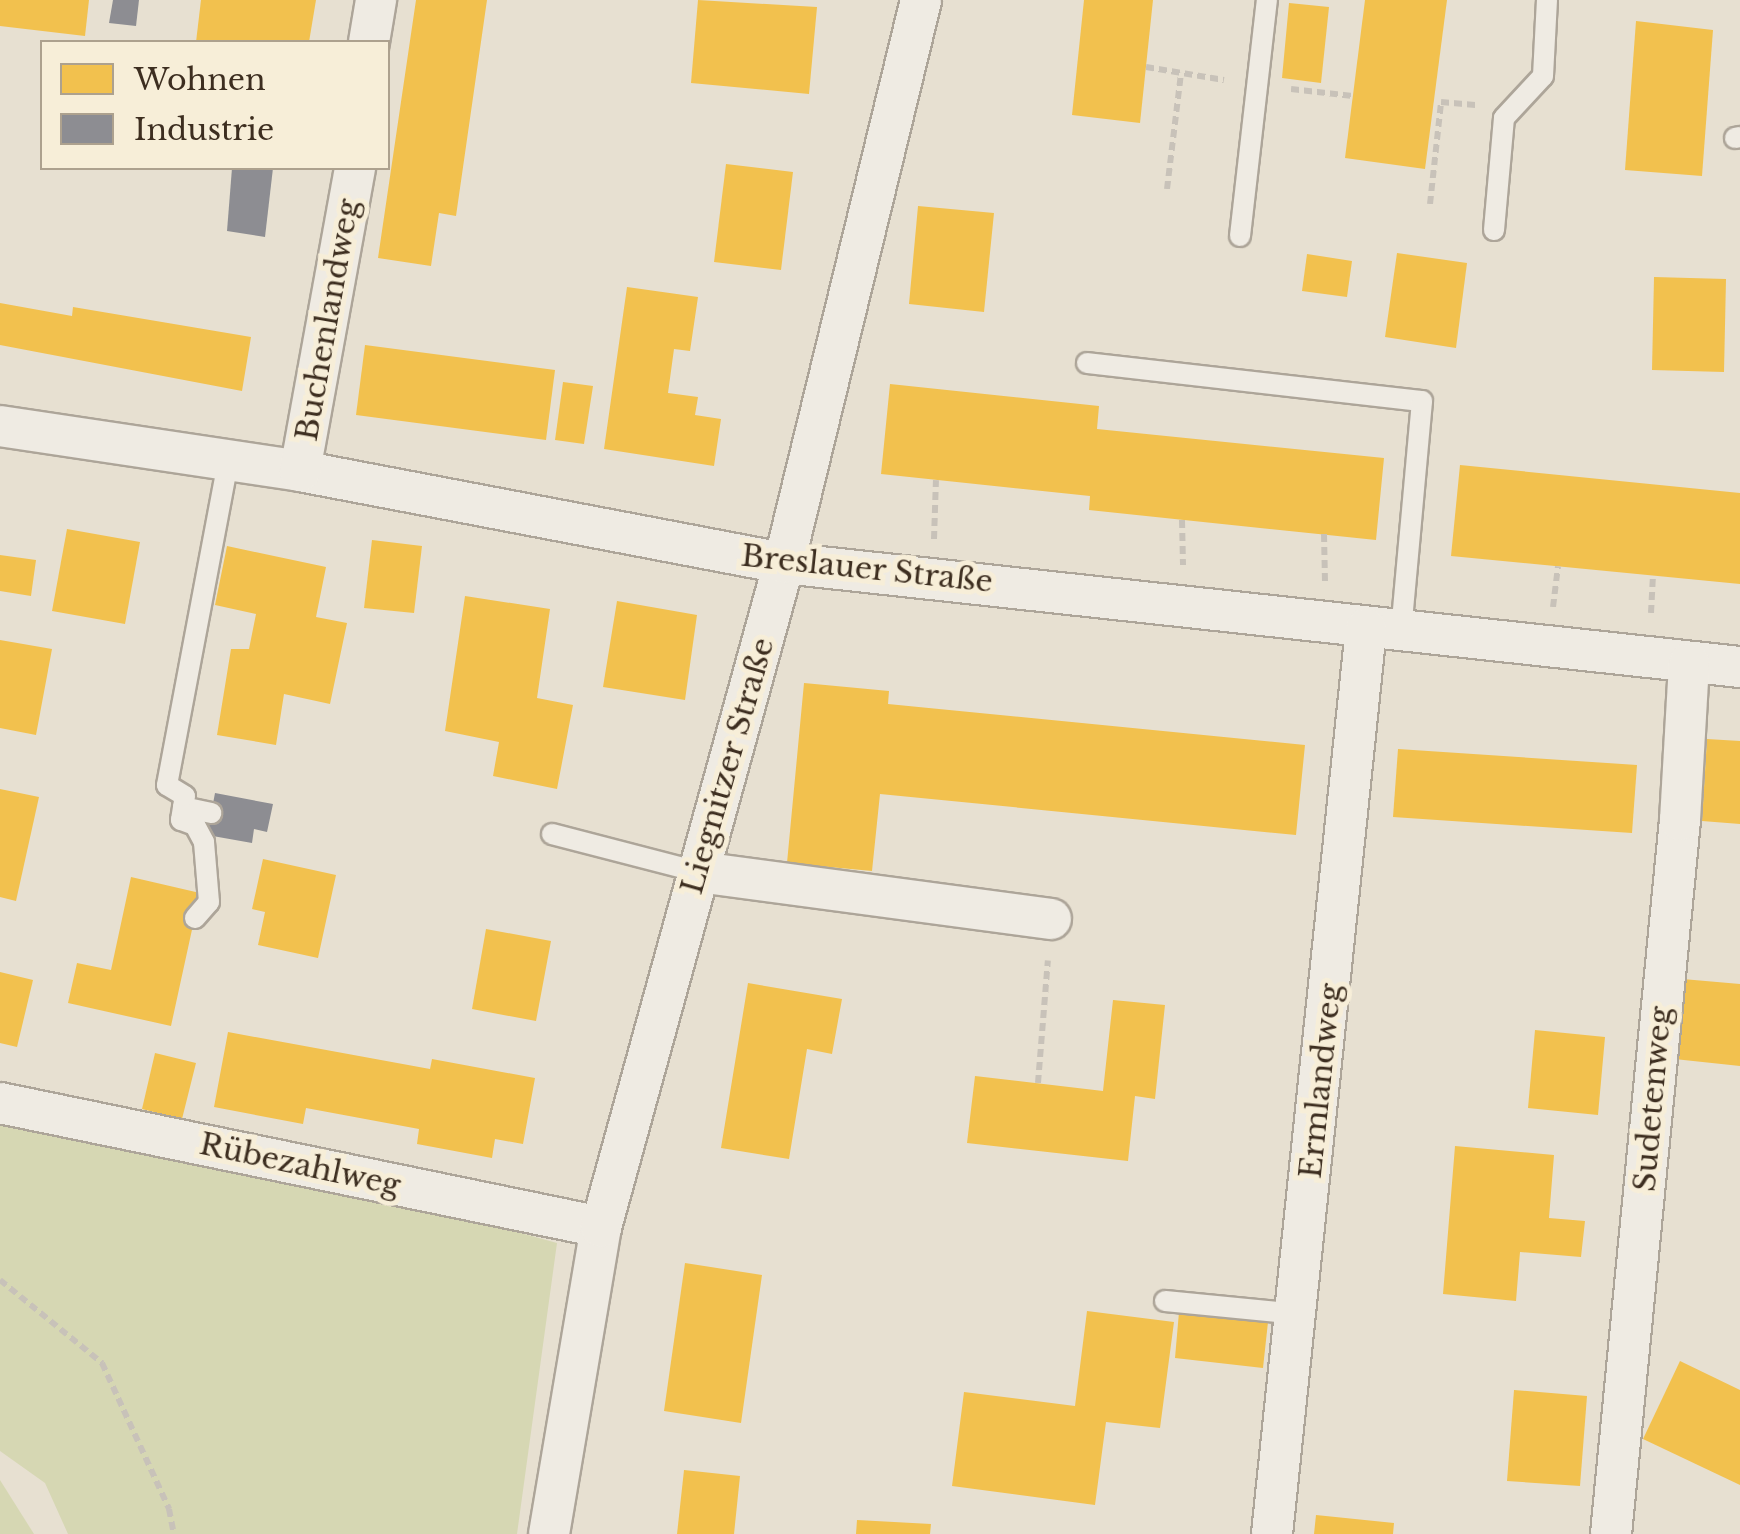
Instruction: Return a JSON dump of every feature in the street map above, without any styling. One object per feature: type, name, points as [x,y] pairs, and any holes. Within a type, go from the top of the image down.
[{"type":"street","points":[[369,40],[376,0]]},
{"type":"street","name":"Liegnitzer Straße","points":[[549,1534],[601,1226],[784,564],[921,0]]},
{"type":"street","name":"Buchenlandweg","points":[[300,472],[355,170]]},
{"type":"street","name":"Breslauer Straße","points":[[0,426],[300,472],[784,564],[932,575],[1384,631],[1740,666]]},
{"type":"street","name":"Ermlandweg","points":[[1272,1534],[1384,631]]},
{"type":"street","name":"Sudetenweg","points":[[1611,1534],[1680,820],[1689,664]]},
{"type":"street","points":[[698,872],[1051,919]]},
{"type":"street","name":"Rübezahlweg","points":[[0,1103],[601,1226]]},
{"type":"lane","points":[[1240,236],[1266,0]]},
{"type":"lane","points":[[1494,230],[1504,118],[1543,76],[1548,0]]},
{"type":"lane","points":[[1088,364],[1422,401],[1384,631]]},
{"type":"lane","points":[[194,918],[209,902],[204,842],[196,825],[181,820],[185,796],[167,785],[228,463]]},
{"type":"lane","points":[[183,807],[211,813]]},
{"type":"lane","points":[[552,834],[698,872]]},
{"type":"lane","points":[[1164,1300],[1298,1314]]},
{"type":"path","points":[[1166,189],[1181,72]]},
{"type":"path","points":[[1430,204],[1441,102],[1512,109]]},
{"type":"path","points":[[932,575],[936,480]]},
{"type":"path","points":[[1038,1084],[1051,919]]},
{"type":"path","points":[[0,1280],[102,1363],[169,1509],[174,1534]]},
{"type":"green space","points":[[0,1089],[557,1243],[517,1534],[68,1534],[45,1483],[0,1451]]},
{"type":"green space","points":[[0,1480],[34,1534],[0,1534]]},
{"type":"building: Wohnen","points":[[0,0],[89,0],[85,36],[0,26]]},
{"type":"building: Wohnen","points":[[201,0],[316,0],[309,40],[196,40]]},
{"type":"building: Wohnen","points":[[416,0],[487,0],[456,216],[439,213],[431,266],[378,258]]},
{"type":"building: Wohnen","points":[[698,0],[817,7],[809,94],[691,83]]},
{"type":"building: Wohnen","points":[[1084,0],[1153,0],[1140,123],[1072,115]]},
{"type":"building: Wohnen","points":[[1365,0],[1447,0],[1425,169],[1345,158]]},
{"type":"building: Wohnen","points":[[1289,3],[1329,7],[1321,83],[1282,78]]},
{"type":"building: Wohnen","points":[[1636,21],[1713,30],[1702,176],[1625,170]]},
{"type":"building: Wohnen","points":[[726,164],[793,172],[781,270],[714,262]]},
{"type":"building: Wohnen","points":[[918,206],[994,213],[984,312],[909,304]]},
{"type":"building: Wohnen","points":[[1397,253],[1467,263],[1456,348],[1385,337]]},
{"type":"building: Wohnen","points":[[1307,254],[1352,261],[1347,297],[1302,291]]},
{"type":"building: Wohnen","points":[[1654,277],[1726,279],[1724,372],[1652,370]]},
{"type":"building: Wohnen","points":[[627,287],[698,297],[690,351],[674,349],[668,393],[698,397],[695,415],[721,419],[714,466],[604,449]]},
{"type":"building: Wohnen","points":[[0,303],[72,316],[73,307],[251,337],[242,391],[0,345]]},
{"type":"building: Wohnen","points":[[365,345],[555,370],[546,440],[356,415]]},
{"type":"building: Wohnen","points":[[563,382],[593,386],[584,444],[555,440]]},
{"type":"building: Wohnen","points":[[890,384],[1099,406],[1097,429],[1384,458],[1376,540],[1089,510],[1090,496],[881,474]]},
{"type":"building: Wohnen","points":[[1460,465],[1740,493],[1740,584],[1451,556]]},
{"type":"building: Wohnen","points":[[67,529],[140,542],[125,624],[52,611]]},
{"type":"building: Wohnen","points":[[372,540],[422,546],[414,613],[364,608]]},
{"type":"building: Wohnen","points":[[227,546],[326,567],[316,617],[347,623],[330,704],[284,694],[276,745],[217,735],[231,649],[249,649],[256,614],[215,605]]},
{"type":"building: Wohnen","points":[[0,555],[36,560],[31,596],[0,591]]},
{"type":"building: Wohnen","points":[[465,596],[550,609],[537,698],[573,705],[557,789],[493,776],[499,742],[445,731]]},
{"type":"building: Wohnen","points":[[617,601],[697,615],[685,700],[603,687]]},
{"type":"building: Wohnen","points":[[0,640],[52,649],[36,735],[0,728]]},
{"type":"building: Wohnen","points":[[804,683],[889,691],[888,704],[1305,745],[1296,835],[880,794],[872,871],[787,863]]},
{"type":"building: Wohnen","points":[[1707,739],[1740,741],[1740,824],[1702,821]]},
{"type":"building: Wohnen","points":[[1398,749],[1637,765],[1632,833],[1393,817]]},
{"type":"building: Wohnen","points":[[0,789],[39,797],[16,901],[0,897]]},
{"type":"building: Wohnen","points":[[263,859],[336,875],[318,958],[258,945],[265,912],[252,909]]},
{"type":"building: Wohnen","points":[[131,877],[200,893],[171,1026],[68,1003],[77,963],[111,970]]},
{"type":"building: Wohnen","points":[[486,929],[551,941],[536,1021],[472,1009]]},
{"type":"building: Wohnen","points":[[0,972],[33,980],[17,1047],[0,1043]]},
{"type":"building: Wohnen","points":[[1671,978],[1740,984],[1740,1066],[1665,1058]]},
{"type":"building: Wohnen","points":[[748,983],[842,999],[832,1054],[807,1049],[789,1159],[721,1148]]},
{"type":"building: Wohnen","points":[[1113,1000],[1165,1005],[1155,1099],[1135,1096],[1128,1161],[967,1143],[975,1076],[1103,1091]]},
{"type":"building: Wohnen","points":[[1535,1030],[1605,1037],[1598,1115],[1528,1108]]},
{"type":"building: Wohnen","points":[[228,1032],[430,1069],[432,1059],[535,1078],[523,1144],[495,1139],[492,1158],[417,1144],[419,1129],[306,1108],[303,1124],[214,1107]]},
{"type":"building: Wohnen","points":[[155,1053],[196,1063],[182,1119],[142,1109]]},
{"type":"building: Wohnen","points":[[1455,1146],[1554,1155],[1549,1218],[1585,1221],[1581,1257],[1520,1252],[1516,1301],[1443,1294]]},
{"type":"building: Wohnen","points":[[685,1263],[762,1275],[741,1423],[664,1411]]},
{"type":"building: Wohnen","points":[[1087,1311],[1174,1322],[1160,1428],[1106,1422],[1095,1505],[952,1486],[964,1392],[1075,1406]]},
{"type":"building: Wohnen","points":[[1179,1312],[1268,1322],[1263,1368],[1175,1358]]},
{"type":"building: Wohnen","points":[[1680,1361],[1740,1390],[1740,1485],[1643,1439]]},
{"type":"building: Wohnen","points":[[1514,1390],[1587,1396],[1580,1486],[1507,1481]]},
{"type":"building: Wohnen","points":[[684,1470],[740,1476],[734,1534],[677,1534]]},
{"type":"building: Wohnen","points":[[1316,1515],[1394,1523],[1393,1534],[1314,1534]]},
{"type":"building: Wohnen","points":[[857,1520],[931,1524],[930,1534],[856,1534]]},
{"type":"building: Industrie","points":[[113,0],[139,0],[136,26],[109,23]]},
{"type":"building: Industrie","points":[[232,170],[273,170],[265,237],[227,231]]},
{"type":"building: Industrie","points":[[215,793],[273,804],[267,832],[254,829],[252,843],[207,835]]}]
